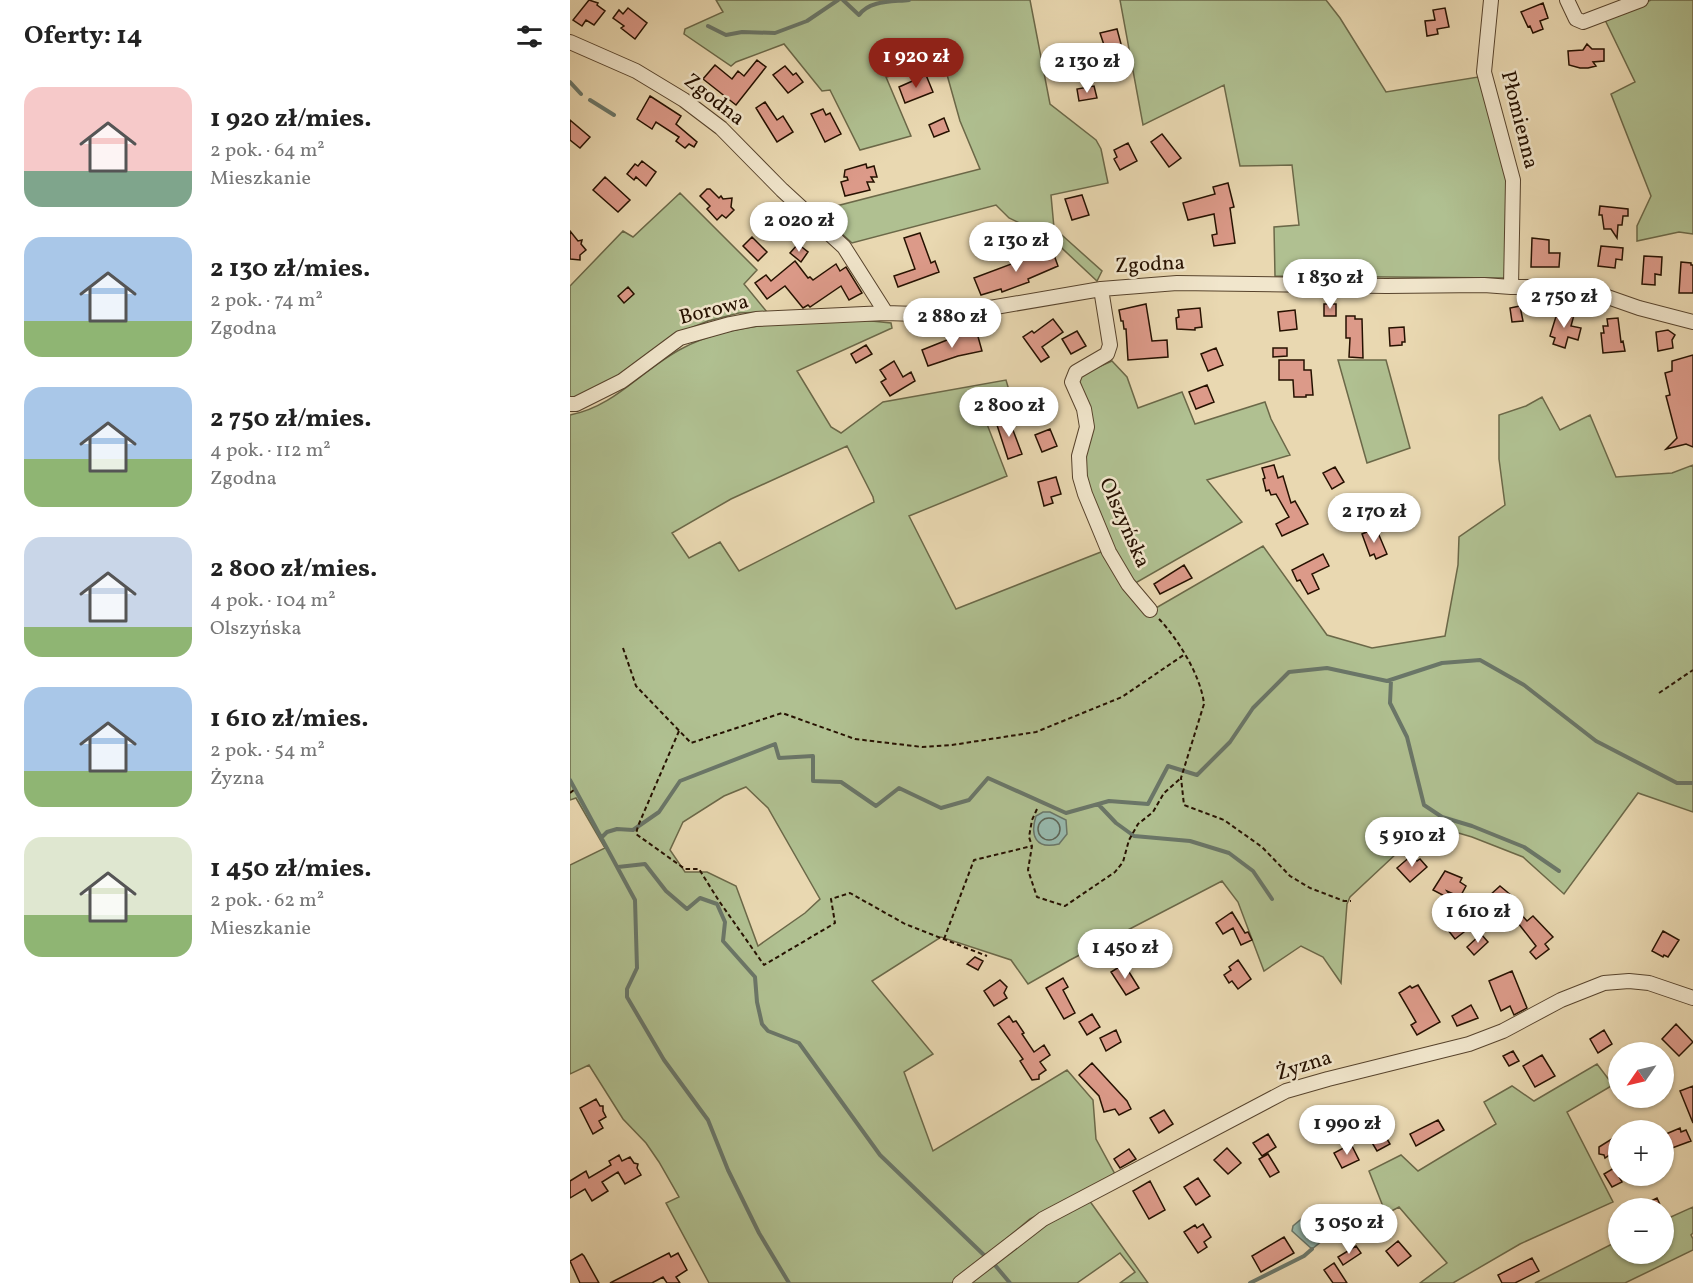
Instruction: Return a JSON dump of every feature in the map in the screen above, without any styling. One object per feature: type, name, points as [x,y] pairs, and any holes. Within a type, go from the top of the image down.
[{"type":"street","name":"Płomienna","points":[[1491,0],[1484,72],[1513,180],[1511,287]]},
{"type":"street","points":[[1567,0],[1576,19],[1583,21],[1641,0]]},
{"type":"street","name":"Zgodna","points":[[570,42],[636,71],[684,100],[721,128],[782,190],[844,247],[886,313],[916,314],[978,310],[1101,289],[1177,283],[1484,285],[1579,287],[1640,308],[1693,322]]},
{"type":"street","name":"Olszyńska","points":[[1101,289],[1110,345],[1107,354],[1076,372],[1072,381],[1084,409],[1087,426],[1079,456],[1080,477],[1092,515],[1108,552],[1128,584],[1150,610]]},
{"type":"street","name":"Borowa","points":[[570,404],[576,404],[622,381],[680,338],[690,335],[756,319],[886,313]]},
{"type":"street","name":"Żyzna","points":[[960,1283],[1043,1219],[1286,1092],[1328,1079],[1469,1044],[1503,1031],[1561,1000],[1604,983],[1629,981],[1649,983],[1693,998]]},
{"type":"path","points":[[1150,610],[1171,631],[1203,692],[1204,704],[1181,778],[1184,805],[1224,820],[1262,847],[1290,876],[1310,888],[1344,902],[1352,901]]},
{"type":"path","points":[[623,648],[636,686],[691,743],[782,713],[855,739],[922,747],[952,745],[1035,732],[1122,697],[1185,654]]},
{"type":"path","points":[[1659,693],[1693,670]]},
{"type":"path","points":[[679,731],[636,834],[685,869],[699,869],[764,965],[834,923],[831,899],[850,893],[905,924],[987,956]]},
{"type":"path","points":[[1037,810],[1032,820],[1029,837],[1032,846],[1028,870],[1037,897],[1065,906],[1115,872],[1123,862],[1129,840],[1138,824],[1153,812],[1164,793],[1181,778]]},
{"type":"path","points":[[570,793],[575,789]]},
{"type":"path","points":[[944,939],[974,860],[1032,846]]},
{"type":"green space","points":[[716,0],[1030,0],[1050,104],[1096,140],[1101,149],[1108,183],[1051,195],[1054,228],[1102,271],[1097,281],[1051,238],[1009,218],[996,205],[852,243],[817,211],[980,169],[960,121],[944,64],[886,77],[911,136],[860,150],[830,90],[822,91],[784,44],[731,66],[684,34],[685,29],[723,12]]},
{"type":"green space","points":[[1120,0],[1326,0],[1340,18],[1386,92],[1478,77],[1506,167],[1509,192],[1505,278],[1275,276],[1274,227],[1299,225],[1292,165],[1240,166],[1224,85],[1143,125]]},
{"type":"green space","points":[[1651,0],[1693,0],[1693,234],[1679,232],[1637,241],[1637,226],[1651,196],[1611,94],[1635,82],[1605,20]]},
{"type":"green space","points":[[680,193],[757,270],[744,284],[767,312],[739,313],[708,321],[681,332],[608,384],[570,399],[570,286],[623,231],[633,237]]},
{"type":"green space","points":[[862,320],[891,323],[892,328],[797,371],[831,427],[841,433],[883,402],[1006,380],[1014,407],[985,419],[1007,476],[909,516],[956,609],[1101,552],[1130,592],[1149,612],[1263,546],[1327,635],[1372,648],[1445,636],[1458,565],[1459,537],[1505,505],[1499,459],[1499,415],[1526,406],[1542,397],[1560,430],[1590,415],[1616,477],[1672,473],[1693,465],[1693,812],[1638,793],[1564,894],[1523,857],[1472,837],[1428,824],[1350,897],[1347,904],[1341,983],[1323,957],[1301,946],[1264,971],[1238,902],[1222,881],[1028,984],[1011,960],[941,937],[872,981],[933,1054],[904,1072],[933,1151],[1067,1070],[1093,1100],[1096,1139],[1116,1176],[1030,1219],[954,1283],[709,1283],[666,1203],[679,1197],[659,1162],[646,1143],[623,1119],[589,1065],[570,1074],[570,865],[605,848],[576,798],[570,800],[570,415],[586,411],[615,396],[669,356],[703,339],[770,325]],"holes":[[[847,446],[874,502],[739,571],[720,542],[689,558],[672,533],[731,499]],[[746,787],[768,808],[820,899],[805,913],[758,946],[736,886],[707,872],[685,872],[670,850],[683,822],[724,796]]]},
{"type":"green space","points":[[1338,360],[1386,360],[1410,448],[1367,463]]},
{"type":"green space","points":[[1112,361],[1127,377],[1138,408],[1182,392],[1195,424],[1265,402],[1271,419],[1290,455],[1207,480],[1242,522],[1132,585],[1108,546],[1082,463],[1091,426],[1076,384],[1080,375]]},
{"type":"green space","points":[[1597,1064],[1608,1078],[1608,1088],[1567,1112],[1611,1198],[1608,1198],[1608,1204],[1520,1244],[1453,1283],[1420,1283],[1447,1263],[1399,1207],[1386,1214],[1369,1171],[1401,1155],[1418,1171],[1496,1124],[1484,1102],[1512,1086],[1534,1101]]},
{"type":"green space","points":[[1089,1200],[1148,1283],[1120,1283],[1135,1272],[1120,1253],[1077,1283],[968,1283],[1043,1227]]},
{"type":"green space","points":[[1693,1207],[1693,1233],[1691,1235],[1693,1250],[1674,1259],[1674,1216]]},
{"type":"green space","points":[[1608,1246],[1608,1264],[1664,1264],[1625,1283],[1535,1283]]},
{"type":"water","points":[[1043,812],[1050,812],[1066,820],[1067,834],[1059,844],[1044,845],[1034,835],[1036,816]]},
{"type":"water","points":[[1305,1216],[1310,1216],[1324,1234],[1323,1240],[1312,1249],[1292,1231],[1293,1226]]},
{"type":"building","points":[[589,0],[598,3],[597,5],[605,11],[594,25],[586,20],[582,26],[573,20]]},
{"type":"building","points":[[1543,3],[1548,18],[1540,21],[1543,29],[1533,33],[1521,12]]},
{"type":"building","points":[[628,8],[647,23],[635,39],[621,28],[624,26],[613,18],[619,10],[623,14]]},
{"type":"building","points":[[1445,8],[1449,27],[1437,29],[1438,34],[1427,36],[1425,21],[1435,20],[1433,10]]},
{"type":"building","points":[[1117,29],[1125,59],[1110,63],[1100,33]]},
{"type":"building","points":[[1587,44],[1592,49],[1604,49],[1604,61],[1593,62],[1596,66],[1588,68],[1569,65],[1568,51],[1583,50]]},
{"type":"building","points":[[757,60],[766,67],[736,105],[703,79],[715,65],[732,79],[738,71],[744,76]]},
{"type":"building","points":[[785,66],[793,75],[796,73],[803,82],[788,93],[773,75]]},
{"type":"building","points":[[926,75],[933,92],[905,103],[899,87]]},
{"type":"building","points":[[1094,86],[1097,98],[1079,101],[1077,89]]},
{"type":"building","points":[[650,96],[681,116],[676,124],[697,142],[694,147],[689,144],[685,148],[676,141],[679,137],[656,122],[652,129],[637,119]]},
{"type":"building","points":[[765,102],[777,120],[783,116],[793,132],[777,142],[756,108]]},
{"type":"building","points":[[823,109],[826,115],[830,113],[841,134],[825,142],[811,114]]},
{"type":"building","points":[[944,118],[949,131],[934,137],[929,125]]},
{"type":"building","points":[[570,120],[590,137],[580,148],[570,140]]},
{"type":"building","points":[[1162,134],[1181,158],[1169,167],[1151,142]]},
{"type":"building","points":[[1128,143],[1137,161],[1120,170],[1114,159],[1117,157],[1114,150]]},
{"type":"building","points":[[642,161],[656,172],[646,186],[636,177],[634,180],[627,174],[635,164],[638,166]]},
{"type":"building","points":[[866,164],[867,168],[874,166],[877,177],[871,177],[874,182],[867,182],[870,190],[845,196],[841,182],[848,180],[844,177],[845,170]]},
{"type":"building","points":[[605,177],[630,200],[618,212],[593,190]]},
{"type":"building","points":[[1228,183],[1234,207],[1230,208],[1235,243],[1214,246],[1212,235],[1217,234],[1214,214],[1188,220],[1183,203],[1215,194],[1213,187]]},
{"type":"building","points":[[707,189],[719,198],[721,196],[723,199],[732,198],[731,207],[734,210],[726,218],[722,215],[717,220],[707,209],[710,206],[700,196]]},
{"type":"building","points":[[1082,195],[1089,215],[1072,220],[1065,199]]},
{"type":"building","points":[[1600,206],[1628,209],[1628,216],[1623,216],[1622,225],[1618,225],[1617,238],[1611,229],[1604,229],[1602,215],[1599,215]]},
{"type":"building","points":[[570,231],[578,241],[582,240],[581,244],[586,250],[580,255],[580,260],[570,259]]},
{"type":"building","points":[[920,233],[931,263],[935,261],[939,272],[898,287],[894,276],[915,269],[904,238]]},
{"type":"building","points":[[752,237],[767,252],[758,261],[743,246]]},
{"type":"building","points":[[1532,238],[1549,240],[1549,253],[1560,253],[1559,267],[1531,267]]},
{"type":"building","points":[[798,244],[808,252],[801,262],[790,253]]},
{"type":"building","points":[[1601,246],[1623,248],[1622,260],[1616,259],[1615,268],[1598,266]]},
{"type":"building","points":[[1045,251],[1048,257],[1054,255],[1058,266],[1028,279],[1029,282],[1002,292],[1001,289],[981,295],[974,278],[1030,257],[1029,255]]},
{"type":"building","points":[[1644,256],[1662,257],[1661,275],[1655,274],[1655,285],[1642,284]]},
{"type":"building","points":[[795,261],[808,278],[813,280],[836,264],[840,271],[846,267],[862,293],[849,300],[841,286],[810,307],[808,305],[803,308],[785,286],[767,299],[755,283],[766,275],[771,281]]},
{"type":"building","points":[[1681,262],[1693,265],[1693,293],[1679,293]]},
{"type":"building","points":[[628,287],[634,294],[624,303],[618,296]]},
{"type":"building","points":[[1546,296],[1561,297],[1560,309],[1545,307]]},
{"type":"building","points":[[1146,304],[1152,341],[1167,340],[1168,357],[1128,360],[1126,329],[1121,321],[1119,310]]},
{"type":"building","points":[[1324,304],[1336,304],[1336,316],[1324,316]]},
{"type":"building","points":[[1520,306],[1523,321],[1512,322],[1510,308]]},
{"type":"building","points":[[1200,308],[1202,327],[1195,328],[1195,330],[1177,329],[1178,310]]},
{"type":"building","points":[[1295,310],[1297,329],[1280,331],[1278,312]]},
{"type":"building","points":[[1558,310],[1574,315],[1571,326],[1581,328],[1578,340],[1568,337],[1565,348],[1553,344],[1555,338],[1550,336]]},
{"type":"building","points":[[1346,316],[1362,319],[1363,358],[1349,357],[1350,338],[1346,338]]},
{"type":"building","points":[[1618,318],[1621,342],[1623,341],[1625,351],[1603,353],[1601,333],[1604,333],[1603,326],[1608,326],[1607,319]]},
{"type":"building","points":[[1053,319],[1063,332],[1042,347],[1049,357],[1041,362],[1023,337],[1032,331],[1034,333]]},
{"type":"building","points":[[1404,327],[1405,342],[1402,342],[1402,345],[1390,346],[1389,328]]},
{"type":"building","points":[[1668,330],[1675,335],[1672,340],[1673,348],[1658,351],[1656,332]]},
{"type":"building","points":[[1077,331],[1086,346],[1071,354],[1062,339]]},
{"type":"building","points":[[977,333],[982,351],[928,366],[922,350],[957,336]]},
{"type":"building","points":[[866,345],[872,354],[856,363],[851,354]]},
{"type":"building","points":[[1216,348],[1223,365],[1208,371],[1201,354]]},
{"type":"building","points":[[1273,348],[1287,348],[1287,356],[1273,357]]},
{"type":"building","points":[[1693,355],[1693,447],[1686,444],[1666,449],[1677,438],[1666,396],[1670,395],[1665,373],[1672,371],[1672,361]]},
{"type":"building","points":[[1279,360],[1304,360],[1304,370],[1311,370],[1313,395],[1294,397],[1293,380],[1279,380]]},
{"type":"building","points":[[894,361],[903,377],[911,372],[915,381],[890,396],[881,382],[886,379],[880,370]]},
{"type":"building","points":[[1207,385],[1214,402],[1196,409],[1189,392]]},
{"type":"building","points":[[1008,417],[1022,454],[1008,459],[996,422]]},
{"type":"building","points":[[1050,429],[1057,446],[1042,452],[1035,435]]},
{"type":"building","points":[[1274,465],[1278,478],[1283,476],[1291,503],[1295,501],[1308,524],[1282,536],[1276,524],[1289,517],[1276,494],[1271,495],[1269,490],[1266,491],[1263,479],[1265,478],[1262,468]]},
{"type":"building","points":[[1335,467],[1344,482],[1332,489],[1323,473]]},
{"type":"building","points":[[1056,477],[1061,494],[1051,497],[1053,503],[1044,506],[1038,482]]},
{"type":"building","points":[[1376,528],[1387,554],[1376,559],[1374,554],[1370,556],[1362,534]]},
{"type":"building","points":[[1323,554],[1329,566],[1312,574],[1319,589],[1308,594],[1300,580],[1297,581],[1292,570]]},
{"type":"building","points":[[1184,565],[1192,578],[1160,594],[1154,584]]},
{"type":"building","points":[[1412,855],[1417,861],[1420,859],[1427,867],[1410,882],[1397,868]]},
{"type":"building","points":[[1445,871],[1462,878],[1460,882],[1466,886],[1460,897],[1447,891],[1454,901],[1433,890]]},
{"type":"building","points":[[1500,886],[1518,901],[1513,905],[1527,921],[1533,916],[1553,937],[1545,944],[1549,949],[1536,959],[1530,952],[1536,946],[1511,914],[1507,918],[1489,896]]},
{"type":"building","points":[[1232,912],[1252,940],[1241,945],[1233,928],[1223,934],[1216,923]]},
{"type":"building","points":[[1456,923],[1464,932],[1455,939],[1448,930]]},
{"type":"building","points":[[1663,931],[1679,940],[1668,957],[1652,951]]},
{"type":"building","points":[[1481,934],[1488,942],[1474,955],[1467,947]]},
{"type":"building","points":[[975,957],[983,961],[978,970],[967,964]]},
{"type":"building","points":[[1238,960],[1251,979],[1238,989],[1232,981],[1229,983],[1224,975],[1231,970],[1229,967]]},
{"type":"building","points":[[1124,964],[1139,988],[1126,995],[1111,972]]},
{"type":"building","points":[[1512,971],[1527,1008],[1514,1015],[1510,1006],[1501,1011],[1489,981]]},
{"type":"building","points":[[1063,978],[1068,987],[1063,990],[1075,1013],[1064,1019],[1046,988]]},
{"type":"building","points":[[1000,980],[1007,987],[1004,993],[1007,998],[994,1006],[984,991]]},
{"type":"building","points":[[1418,985],[1440,1022],[1417,1035],[1411,1025],[1416,1022],[1399,993],[1410,986],[1412,988]]},
{"type":"building","points":[[1471,1005],[1478,1018],[1457,1026],[1452,1016]]},
{"type":"building","points":[[1092,1014],[1100,1027],[1087,1035],[1079,1022]]},
{"type":"building","points":[[1009,1016],[1013,1022],[1016,1021],[1034,1052],[1044,1045],[1050,1055],[1040,1062],[1046,1070],[1039,1075],[1039,1079],[1032,1080],[1020,1061],[1023,1059],[998,1024]]},
{"type":"building","points":[[1676,1024],[1693,1042],[1679,1056],[1674,1051],[1674,1042],[1665,1042],[1662,1039]]},
{"type":"building","points":[[1116,1030],[1121,1042],[1106,1051],[1100,1038]]},
{"type":"building","points":[[1604,1030],[1611,1042],[1608,1042],[1608,1047],[1598,1053],[1590,1039]]},
{"type":"building","points":[[1513,1051],[1519,1061],[1509,1066],[1503,1056]]},
{"type":"building","points":[[1542,1055],[1555,1076],[1535,1087],[1523,1066]]},
{"type":"building","points":[[1092,1063],[1127,1101],[1131,1109],[1119,1115],[1115,1109],[1104,1112],[1099,1096],[1079,1075]]},
{"type":"building","points":[[1693,1086],[1693,1123],[1680,1091]]},
{"type":"building","points":[[596,1099],[600,1106],[603,1106],[606,1117],[599,1121],[603,1128],[593,1134],[580,1108]]},
{"type":"building","points":[[1164,1110],[1173,1124],[1159,1133],[1150,1118]]},
{"type":"building","points":[[1438,1120],[1444,1130],[1416,1146],[1410,1134]]},
{"type":"building","points":[[1680,1128],[1681,1132],[1686,1130],[1691,1141],[1674,1147],[1674,1131]]},
{"type":"building","points":[[1381,1129],[1390,1144],[1377,1151],[1368,1136]]},
{"type":"building","points":[[1268,1134],[1276,1147],[1262,1156],[1253,1143]]},
{"type":"building","points":[[1608,1141],[1608,1156],[1605,1158],[1604,1155],[1599,1154],[1599,1147]]},
{"type":"building","points":[[1351,1144],[1359,1160],[1342,1168],[1334,1153]]},
{"type":"building","points":[[1227,1148],[1241,1163],[1228,1174],[1214,1160]]},
{"type":"building","points":[[1129,1149],[1136,1159],[1120,1168],[1114,1159]]},
{"type":"building","points":[[1268,1154],[1279,1172],[1270,1177],[1259,1159]]},
{"type":"building","points":[[619,1155],[622,1161],[630,1157],[634,1163],[638,1164],[637,1168],[641,1175],[625,1184],[618,1172],[602,1182],[608,1191],[592,1201],[585,1189],[570,1198],[570,1181],[586,1171],[589,1178],[611,1165],[609,1161]]},
{"type":"building","points":[[1198,1178],[1210,1196],[1196,1205],[1184,1187]]},
{"type":"building","points":[[1150,1181],[1165,1210],[1149,1219],[1133,1191]]},
{"type":"building","points":[[1203,1224],[1211,1237],[1204,1242],[1207,1247],[1198,1253],[1184,1232],[1195,1225],[1197,1228]]},
{"type":"building","points":[[1284,1237],[1294,1253],[1261,1272],[1252,1256]]},
{"type":"building","points":[[1398,1241],[1411,1256],[1398,1266],[1386,1251]]},
{"type":"building","points":[[1356,1246],[1361,1253],[1343,1265],[1338,1257]]},
{"type":"building","points":[[669,1253],[671,1257],[678,1253],[687,1270],[676,1277],[680,1283],[667,1283],[663,1277],[652,1283],[610,1283]]},
{"type":"building","points":[[582,1254],[599,1283],[580,1283],[570,1261]]},
{"type":"building","points":[[1532,1258],[1539,1271],[1515,1283],[1502,1283],[1498,1275]]},
{"type":"building","points":[[1334,1263],[1347,1283],[1333,1283],[1324,1270]]},
{"type":"waterway","points":[[708,26],[726,35],[742,32],[775,33],[807,21],[838,0]]},
{"type":"waterway","points":[[843,0],[859,15],[875,4],[909,0]]},
{"type":"waterway","points":[[570,82],[581,94]]},
{"type":"waterway","points":[[590,100],[614,115]]},
{"type":"waterway","points":[[602,837],[607,832],[617,829],[633,830],[659,812],[680,781],[775,744],[779,758],[813,756],[813,781],[841,782],[876,806],[899,788],[941,808],[969,800],[988,778],[1066,813],[1109,801],[1148,804],[1168,766],[1197,775],[1230,742],[1253,708],[1289,672],[1327,668],[1387,681],[1442,663],[1480,660],[1524,685],[1596,741],[1677,783],[1693,783]]},
{"type":"waterway","points":[[1391,680],[1390,703],[1407,737],[1424,805],[1442,817],[1472,826],[1524,847],[1559,871]]},
{"type":"waterway","points":[[570,780],[635,900],[637,968],[627,989],[627,997],[664,1060],[708,1120],[728,1170],[759,1233],[789,1283]]},
{"type":"waterway","points":[[1098,804],[1116,823],[1134,836],[1190,841],[1229,853],[1253,871],[1272,899]]},
{"type":"waterway","points":[[618,867],[645,864],[666,891],[687,909],[700,898],[717,904],[725,922],[723,941],[755,977],[762,1024],[768,1031],[799,1043],[880,1155],[985,1256]]},
{"type":"waterway","points":[[1250,1283],[1304,1256],[1312,1249]]},
{"type":"waterway","points":[[994,1264],[1010,1283]]}]
